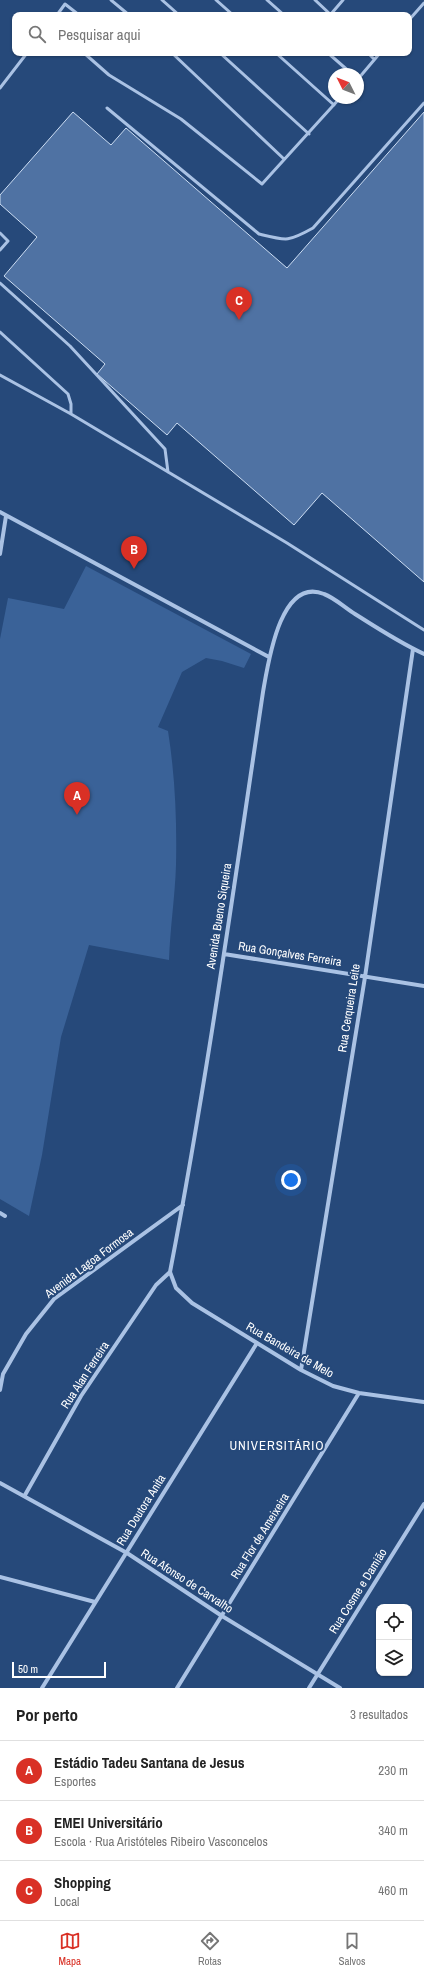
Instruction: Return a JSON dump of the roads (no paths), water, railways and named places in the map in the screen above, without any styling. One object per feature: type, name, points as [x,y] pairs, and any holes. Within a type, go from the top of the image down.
[{"type":"street","points":[[0,512],[269,657]]},
{"type":"street","points":[[0,554],[6,516]]},
{"type":"street","name":"Avenida Bueno Siqueira","points":[[170,1272],[183,1206],[224,954],[269,657],[287,608],[296,596],[311,591],[324,594],[413,649]]},
{"type":"street","points":[[413,649],[424,654]]},
{"type":"street","name":"Rua Cerqueira Leite","points":[[301,1370],[365,977],[413,649]]},
{"type":"street","name":"Rua Gonçalves Ferreira","points":[[224,954],[424,986]]},
{"type":"street","name":"Avenida Lagoa Formosa","points":[[0,1390],[3,1374],[26,1334],[54,1299],[183,1206]]},
{"type":"street","points":[[0,1213],[5,1216]]},
{"type":"street","name":"Rua Bandeira de Melo","points":[[170,1272],[176,1288],[192,1303],[301,1370],[333,1386],[359,1393],[424,1402]]},
{"type":"street","name":"Rua Alan Ferreira","points":[[25,1495],[81,1396],[156,1285],[170,1272]]},
{"type":"street","name":"Rua Doutora Anita","points":[[42,1688],[257,1343]]},
{"type":"street","name":"Rua Flor de Ameixeira","points":[[176,1688],[359,1393]]},
{"type":"street","name":"Rua Afonso de Carvalho","points":[[0,1483],[25,1495],[126,1553],[222,1616],[340,1688]]},
{"type":"street","name":"Rua Cosme e Damião","points":[[309,1688],[424,1504]]},
{"type":"street","points":[[0,1577],[95,1602]]},
{"type":"lane","points":[[111,0],[125,12]]},
{"type":"lane","points":[[162,0],[176,12]]},
{"type":"lane","points":[[216,0],[230,12]]},
{"type":"lane","points":[[267,0],[281,12]]},
{"type":"lane","points":[[315,0],[328,12]]},
{"type":"lane","points":[[333,12],[343,0]]},
{"type":"lane","points":[[412,17],[424,3]]},
{"type":"lane","points":[[59,12],[65,4],[75,12]]},
{"type":"lane","points":[[0,88],[25,56]]},
{"type":"lane","points":[[87,56],[109,75],[181,119],[262,184],[309,134],[334,104]]},
{"type":"lane","points":[[175,56],[284,159]]},
{"type":"lane","points":[[223,56],[309,134]]},
{"type":"lane","points":[[279,56],[328,99]]},
{"type":"lane","points":[[331,56],[345,68]]},
{"type":"lane","points":[[371,56],[374,59]]},
{"type":"lane","points":[[364,72],[377,56]]},
{"type":"lane","points":[[107,108],[259,234],[277,239],[292,240],[313,228],[424,102]]},
{"type":"lane","points":[[0,233],[8,241],[0,250]]},
{"type":"lane","points":[[0,283],[70,346],[166,449],[168,472]]},
{"type":"lane","points":[[0,332],[68,394],[72,414]]},
{"type":"lane","points":[[0,375],[72,414],[287,543],[424,630]]},
{"type":"place","name":"Shopping","points":[[239,320]]},
{"type":"place","name":"EMEI Universitário","points":[[134,569]]},
{"type":"place","name":"Estádio Tadeu Santana de Jesus","points":[[77,815]]},
{"type":"district","name":"UNIVERSITÁRIO","points":[[277,1445]]}]
